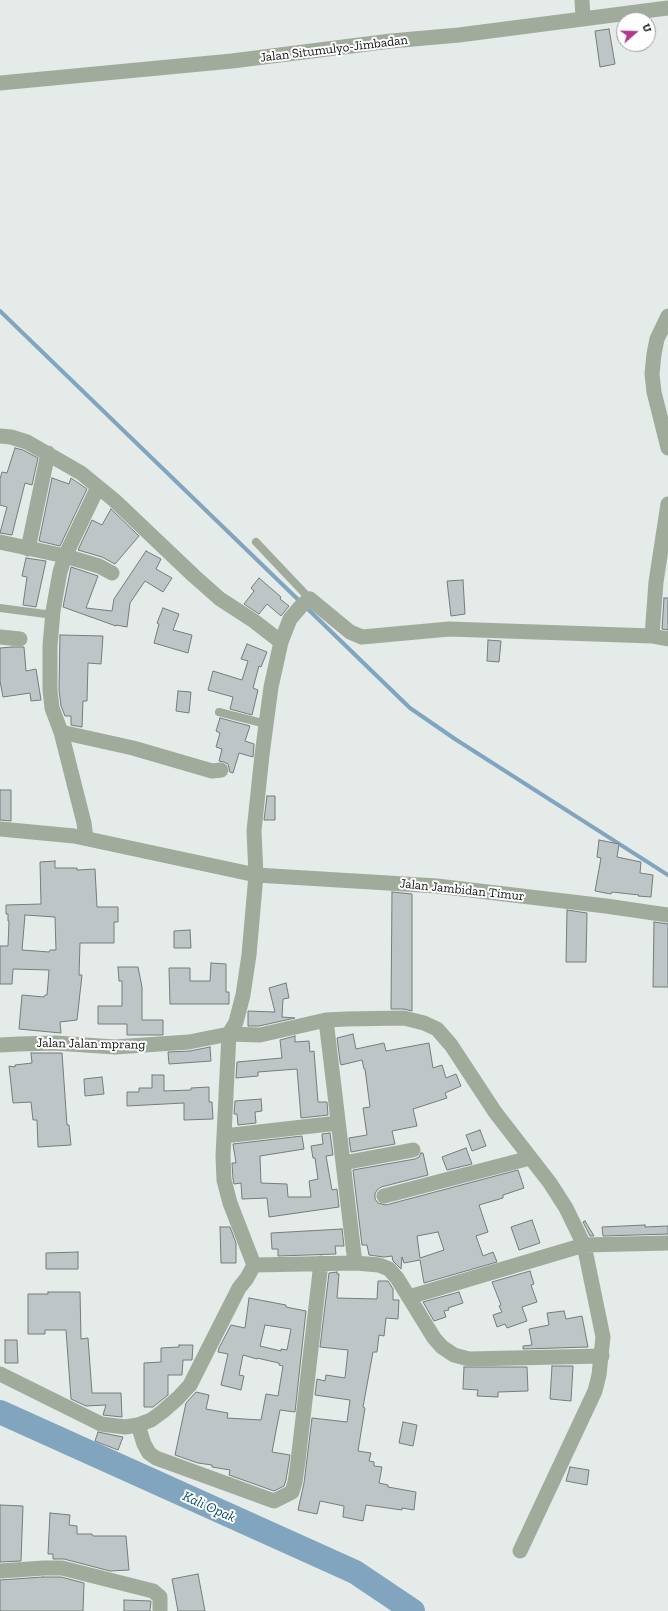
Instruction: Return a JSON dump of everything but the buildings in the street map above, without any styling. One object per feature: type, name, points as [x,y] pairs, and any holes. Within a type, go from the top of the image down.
[{"type":"street","points":[[582,0],[583,18]]},
{"type":"street","name":"Jalan Situmulyo-Jimbadan","points":[[0,83],[232,61],[391,41],[459,35],[583,18],[624,6],[668,8]]},
{"type":"street","points":[[668,316],[657,340],[652,374],[654,392],[668,448]]},
{"type":"street","points":[[0,436],[11,437],[27,442],[81,473],[114,500],[220,599],[254,621],[281,642]]},
{"type":"street","points":[[28,549],[48,453]]},
{"type":"street","points":[[86,838],[84,823],[61,732],[52,708],[50,690],[53,615],[60,572],[64,556],[98,487]]},
{"type":"street","points":[[652,636],[656,582],[668,504]]},
{"type":"street","points":[[0,542],[64,556],[99,566],[112,574]]},
{"type":"street","points":[[254,1266],[230,1203],[224,1180],[223,1156],[229,1034],[236,1022],[243,995],[249,955],[256,875],[254,831],[271,687],[281,642],[290,619],[307,601],[350,632],[362,637],[449,629],[652,636],[668,639]]},
{"type":"street","points":[[0,637],[20,639]]},
{"type":"street","points":[[61,732],[133,748],[212,771],[221,770]]},
{"type":"street","name":"Jalan Jambidan Timur","points":[[0,829],[86,838],[256,875],[437,886],[606,906],[668,916]]},
{"type":"street","name":"Jalan Jalan mprang","points":[[0,1045],[55,1044],[115,1047],[190,1042],[229,1034],[260,1034],[326,1020],[404,1018],[424,1023],[437,1029],[451,1045],[494,1112],[566,1208],[584,1245],[603,1337],[602,1356],[595,1391],[520,1550]]},
{"type":"street","points":[[326,1020],[355,1263]]},
{"type":"street","points":[[224,1136],[338,1123]]},
{"type":"street","points":[[343,1163],[413,1150]]},
{"type":"street","points":[[384,1196],[530,1158]]},
{"type":"street","points":[[409,1297],[584,1245],[668,1243]]},
{"type":"street","points":[[254,1266],[321,1263],[379,1265],[389,1270],[397,1278],[434,1338],[442,1348],[454,1355],[469,1359],[602,1356]]},
{"type":"street","points":[[138,1425],[144,1444],[149,1453],[156,1458],[274,1501],[292,1492],[298,1462],[321,1263]]},
{"type":"street","points":[[0,1374],[101,1424],[125,1427],[138,1425],[162,1412],[190,1385],[239,1288],[254,1266]]},
{"type":"street","points":[[0,1571],[62,1568],[157,1593],[161,1602],[160,1611]]},
{"type":"lane","points":[[256,542],[307,601]]},
{"type":"lane","points":[[0,608],[53,615]]},
{"type":"lane","points":[[219,712],[266,724]]},
{"type":"waterway","points":[[0,311],[410,708],[455,739],[668,875]]},
{"type":"waterway","name":"Kali Opak","points":[[0,1412],[355,1572],[413,1611]]}]
